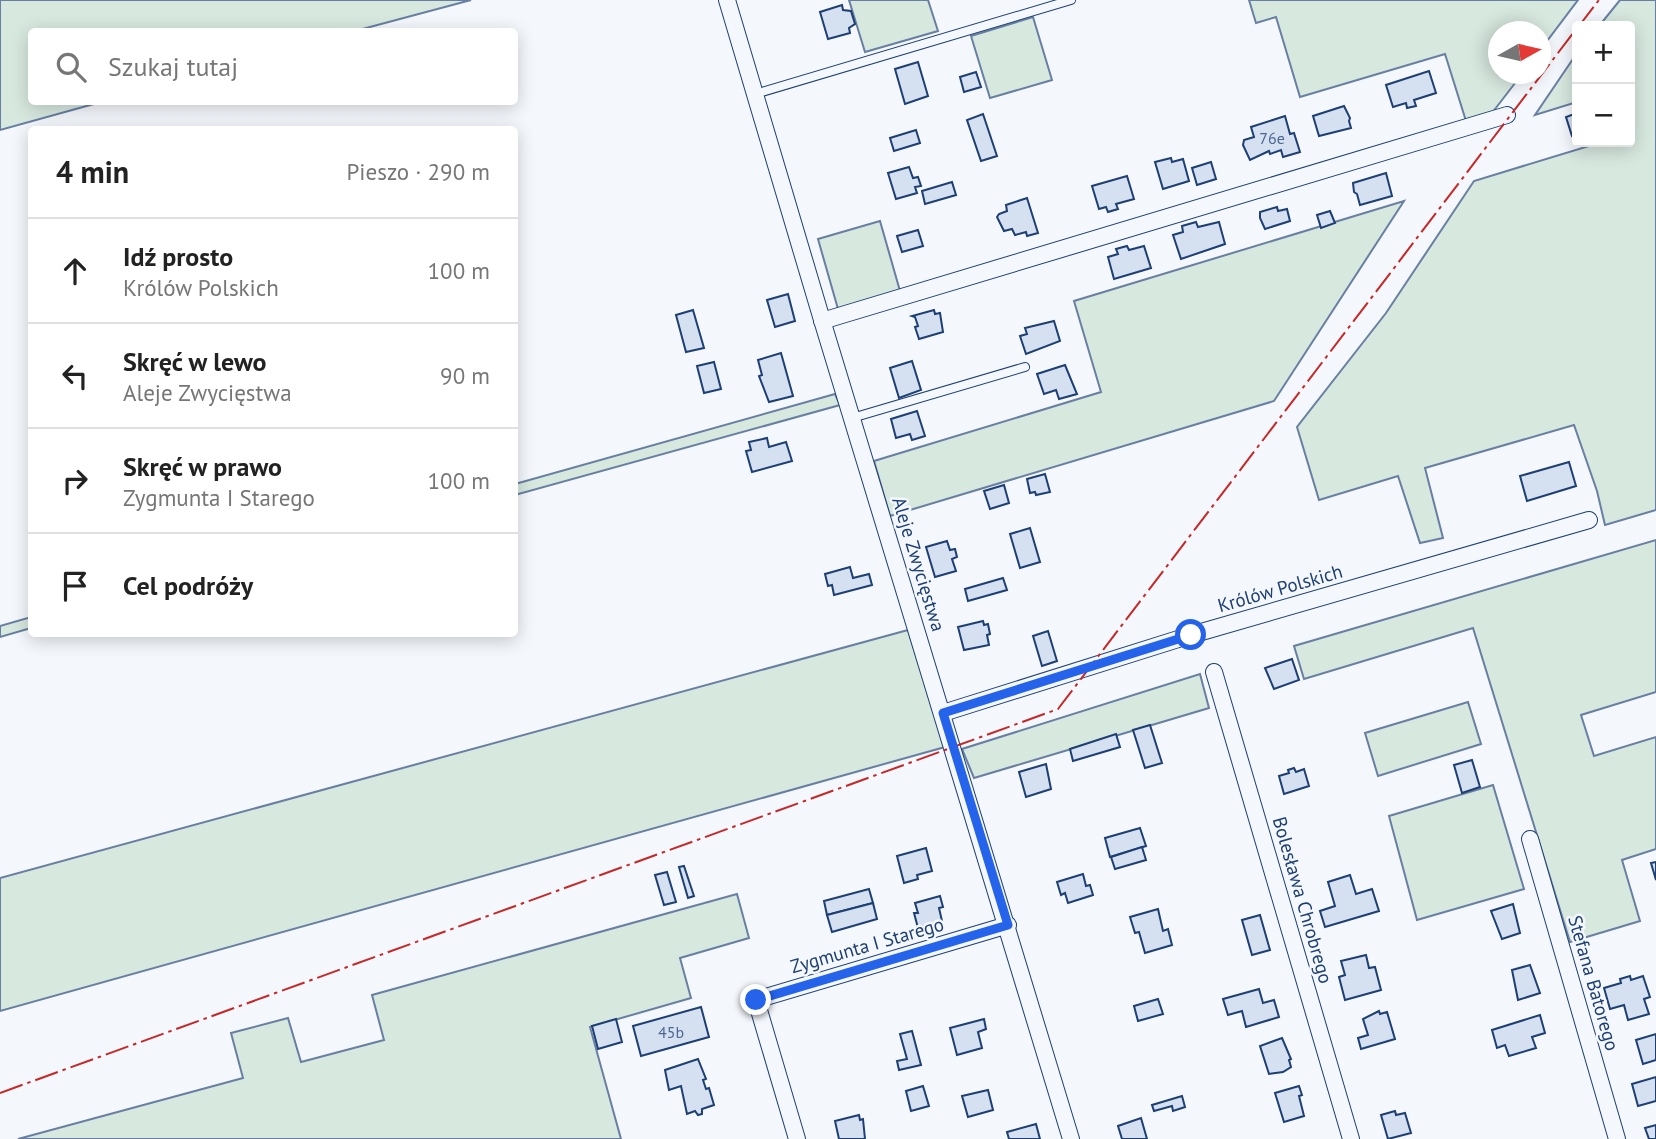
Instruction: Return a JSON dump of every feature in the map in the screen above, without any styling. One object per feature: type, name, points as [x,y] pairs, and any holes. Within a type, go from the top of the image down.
[{"type":"street","name":"Aleje Zwycięstwa","points":[[727,0],[1071,1139]]},
{"type":"street","points":[[822,321],[1507,115]]},
{"type":"street","name":"Królów Polskich","points":[[943,713],[1191,635],[1589,520]]},
{"type":"street","name":"Bolesława Chrobrego","points":[[1214,673],[1352,1139]]},
{"type":"street","name":"Stefana Batorego","points":[[1530,839],[1617,1139]]},
{"type":"street","name":"Zygmunta I Starego","points":[[797,1139],[756,1000],[1008,925]]},
{"type":"lane","points":[[755,94],[1071,0]]},
{"type":"lane","points":[[852,418],[1025,367]]},
{"type":"shaded area","points":[[0,0],[471,0],[366,28],[28,28],[28,105],[90,105],[0,130]]},
{"type":"shaded area","points":[[849,0],[928,0],[938,31],[865,52]]},
{"type":"shaded area","points":[[1249,0],[1578,0],[1551,36],[1551,21],[1488,21],[1488,84],[1514,84],[1492,113],[1466,121],[1445,54],[1300,97],[1276,17],[1256,23]]},
{"type":"shaded area","points":[[1620,0],[1656,0],[1656,510],[1605,525],[1597,491],[1574,425],[1425,468],[1443,538],[1420,543],[1398,476],[1319,500],[1297,427],[1386,313],[1474,181],[1586,147],[1635,147],[1635,21],[1603,21]]},
{"type":"shaded area","points":[[1033,17],[1052,80],[990,98],[971,36]]},
{"type":"shaded area","points":[[1572,60],[1572,104],[1535,115]]},
{"type":"shaded area","points":[[1404,201],[1274,401],[890,516],[874,461],[1101,392],[1074,301]]},
{"type":"shaded area","points":[[880,221],[900,291],[838,309],[818,239]]},
{"type":"shaded area","points":[[835,394],[840,405],[518,494],[518,483]]},
{"type":"shaded area","points":[[1656,540],[1656,692],[1581,715],[1594,756],[1656,737],[1656,849],[1622,860],[1640,921],[1570,942],[1473,628],[1304,679],[1294,646]]},
{"type":"shaded area","points":[[28,618],[28,629],[0,637],[0,626]]},
{"type":"shaded area","points":[[908,630],[945,747],[0,1011],[0,878]]},
{"type":"shaded area","points":[[1200,674],[1209,708],[974,778],[962,749]]},
{"type":"shaded area","points":[[1468,702],[1481,744],[1378,776],[1365,733]]},
{"type":"shaded area","points":[[1493,785],[1524,889],[1417,920],[1389,816]]},
{"type":"shaded area","points":[[737,894],[749,938],[680,958],[691,998],[590,1027],[621,1139],[18,1139],[243,1078],[231,1033],[288,1018],[301,1062],[384,1040],[372,995]]},
{"type":"building","points":[[842,5],[843,10],[851,11],[855,24],[849,28],[850,33],[828,39],[820,12]]},
{"type":"building","points":[[918,62],[928,96],[905,104],[895,69]]},
{"type":"building","points":[[1429,71],[1436,93],[1414,100],[1416,106],[1407,108],[1406,103],[1393,107],[1386,85]]},
{"type":"building","points":[[976,72],[981,87],[964,92],[960,77]]},
{"type":"building","points":[[1344,106],[1351,128],[1319,136],[1313,116]]},
{"type":"building","points":[[983,114],[997,156],[981,161],[967,120]]},
{"type":"building","points":[[1572,115],[1572,136],[1566,117]]},
{"type":"building","points":[[1285,116],[1290,134],[1294,133],[1300,152],[1283,157],[1281,150],[1270,154],[1269,151],[1250,160],[1243,145],[1244,140],[1254,137],[1251,127]]},
{"type":"building","points":[[916,130],[920,143],[894,151],[890,138]]},
{"type":"building","points":[[1171,158],[1172,162],[1183,159],[1189,181],[1163,189],[1155,162]]},
{"type":"building","points":[[1211,162],[1216,179],[1197,185],[1192,168]]},
{"type":"building","points":[[909,167],[913,178],[918,177],[921,186],[915,187],[917,193],[896,199],[888,173]]},
{"type":"building","points":[[1386,173],[1392,196],[1360,205],[1353,183]]},
{"type":"building","points":[[1127,176],[1134,199],[1116,204],[1118,209],[1108,212],[1106,207],[1099,209],[1092,186]]},
{"type":"building","points":[[952,182],[956,195],[925,204],[922,191]]},
{"type":"building","points":[[1027,198],[1038,233],[1027,236],[1026,232],[1015,235],[1012,229],[1004,231],[997,217],[999,214],[1007,211],[1006,205]]},
{"type":"building","points":[[1277,207],[1278,211],[1287,209],[1290,221],[1265,229],[1260,212]]},
{"type":"building","points":[[1330,211],[1335,223],[1321,228],[1317,215]]},
{"type":"building","points":[[1196,222],[1198,227],[1219,222],[1225,244],[1181,259],[1173,235],[1183,232],[1182,226]]},
{"type":"building","points":[[918,230],[923,246],[902,252],[897,236]]},
{"type":"building","points":[[1127,246],[1129,250],[1144,246],[1151,268],[1114,279],[1108,257],[1118,254],[1116,249]]},
{"type":"building","points":[[788,294],[795,321],[775,327],[767,300]]},
{"type":"building","points":[[693,310],[704,348],[686,352],[676,315]]},
{"type":"building","points":[[934,310],[935,314],[940,313],[943,332],[919,339],[915,327],[918,326],[912,316]]},
{"type":"building","points":[[1054,321],[1060,341],[1026,354],[1020,336],[1027,334],[1025,328]]},
{"type":"building","points":[[781,353],[793,396],[769,402],[759,376],[762,375],[758,360]]},
{"type":"building","points":[[912,361],[921,390],[899,398],[890,368]]},
{"type":"building","points":[[714,362],[721,389],[704,393],[697,366]]},
{"type":"building","points":[[1065,365],[1077,394],[1059,399],[1056,390],[1044,394],[1037,374]]},
{"type":"building","points":[[917,411],[925,436],[912,440],[910,434],[896,438],[891,419]]},
{"type":"building","points":[[767,438],[769,447],[786,442],[792,461],[752,472],[746,451],[751,450],[749,442]]},
{"type":"building","points":[[1569,462],[1576,486],[1527,501],[1520,476]]},
{"type":"building","points":[[1045,474],[1050,492],[1036,495],[1035,492],[1030,493],[1027,479]]},
{"type":"building","points":[[1004,485],[1009,503],[990,509],[984,491]]},
{"type":"building","points":[[1030,528],[1040,562],[1020,568],[1010,534]]},
{"type":"building","points":[[947,541],[950,550],[955,549],[957,557],[952,559],[956,571],[935,577],[926,547]]},
{"type":"building","points":[[850,567],[853,578],[869,574],[872,585],[834,595],[832,585],[828,586],[825,574]]},
{"type":"building","points":[[1003,578],[1007,590],[968,601],[965,589]]},
{"type":"building","points":[[983,621],[984,625],[988,624],[989,645],[964,650],[958,627]]},
{"type":"building","points":[[1048,631],[1057,661],[1042,666],[1033,636]]},
{"type":"building","points":[[1292,659],[1299,680],[1274,689],[1265,668]]},
{"type":"building","points":[[1150,725],[1162,763],[1145,768],[1133,730]]},
{"type":"building","points":[[1116,734],[1120,747],[1073,761],[1070,749]]},
{"type":"building","points":[[1472,760],[1480,787],[1462,793],[1454,765]]},
{"type":"building","points":[[1046,764],[1051,789],[1026,797],[1019,772]]},
{"type":"building","points":[[1294,768],[1296,772],[1304,769],[1309,786],[1284,794],[1279,776]]},
{"type":"building","points":[[1140,828],[1146,846],[1110,857],[1105,838]]},
{"type":"building","points":[[1142,847],[1146,860],[1115,869],[1111,857]]},
{"type":"building","points":[[926,848],[932,871],[917,875],[918,879],[904,883],[897,856]]},
{"type":"building","points":[[1656,862],[1656,880],[1651,863]]},
{"type":"building","points":[[684,866],[694,896],[688,898],[679,867]]},
{"type":"building","points":[[667,872],[676,902],[664,905],[655,875]]},
{"type":"building","points":[[1083,874],[1086,886],[1090,885],[1093,895],[1068,903],[1065,893],[1061,895],[1057,882]]},
{"type":"building","points":[[1350,875],[1356,894],[1372,889],[1379,911],[1325,927],[1320,911],[1335,906],[1328,882]]},
{"type":"building","points":[[869,889],[873,903],[827,915],[824,901]]},
{"type":"building","points":[[940,896],[943,907],[939,908],[942,921],[918,928],[914,913],[918,913],[915,903]]},
{"type":"building","points":[[873,903],[877,919],[832,932],[827,915]]},
{"type":"building","points":[[1513,904],[1520,933],[1502,939],[1491,911]]},
{"type":"building","points":[[1158,909],[1163,931],[1168,929],[1172,945],[1145,953],[1139,932],[1135,933],[1130,917]]},
{"type":"building","points":[[1260,915],[1270,950],[1252,955],[1242,920]]},
{"type":"building","points":[[1366,955],[1369,968],[1375,967],[1381,990],[1345,1000],[1339,977],[1345,975],[1341,961]]},
{"type":"building","points":[[1530,965],[1540,993],[1518,1000],[1512,970]]},
{"type":"building","points":[[1630,976],[1631,980],[1643,976],[1650,997],[1644,999],[1649,1014],[1628,1020],[1624,1005],[1610,1009],[1604,988],[1621,983],[1620,979]]},
{"type":"building","points":[[1259,989],[1263,1003],[1274,1000],[1279,1017],[1246,1027],[1242,1011],[1228,1015],[1223,999]]},
{"type":"building","points":[[1158,999],[1163,1014],[1138,1021],[1134,1006]]},
{"type":"building","points":[[701,1007],[709,1037],[641,1056],[633,1026]]},
{"type":"building","points":[[1379,1011],[1380,1014],[1387,1012],[1395,1039],[1361,1049],[1358,1038],[1368,1035],[1363,1019]]},
{"type":"building","points":[[1540,1015],[1545,1033],[1532,1037],[1536,1048],[1509,1056],[1505,1045],[1497,1048],[1492,1030]]},
{"type":"building","points":[[616,1019],[622,1042],[598,1049],[592,1026]]},
{"type":"building","points":[[984,1019],[986,1029],[978,1032],[982,1048],[957,1055],[950,1028]]},
{"type":"building","points":[[912,1031],[921,1065],[899,1070],[897,1061],[907,1059],[900,1034]]},
{"type":"building","points":[[1656,1034],[1656,1060],[1643,1064],[1636,1040]]},
{"type":"building","points":[[1282,1038],[1291,1059],[1291,1067],[1283,1072],[1269,1074],[1260,1046]]},
{"type":"building","points":[[698,1059],[706,1079],[703,1080],[706,1089],[709,1088],[714,1105],[702,1109],[702,1114],[698,1115],[695,1111],[687,1114],[681,1086],[669,1090],[665,1070]]},
{"type":"building","points":[[1656,1077],[1656,1101],[1638,1106],[1632,1084]]},
{"type":"building","points":[[923,1086],[929,1106],[911,1111],[906,1091]]},
{"type":"building","points":[[1299,1086],[1304,1116],[1284,1122],[1275,1093]]},
{"type":"building","points":[[988,1090],[993,1110],[968,1117],[962,1096]]},
{"type":"building","points":[[1182,1096],[1185,1107],[1173,1111],[1172,1106],[1154,1111],[1152,1105]]},
{"type":"building","points":[[1395,1111],[1396,1115],[1405,1113],[1411,1133],[1388,1139],[1381,1115]]},
{"type":"building","points":[[859,1115],[860,1120],[863,1119],[865,1139],[839,1139],[835,1121]]},
{"type":"building","points":[[1141,1118],[1147,1139],[1122,1139],[1118,1126]]},
{"type":"building","points":[[1036,1124],[1040,1139],[1009,1139],[1007,1132]]},
{"type":"building","points":[[1656,1125],[1656,1139],[1649,1139],[1645,1128]]},
{"type":"power","points":[[1583,21],[1599,0]]},
{"type":"power","points":[[0,1093],[1058,709],[1572,35]]},
{"type":"route","points":[[756,1000],[1008,925],[943,713],[1191,635]]}]
